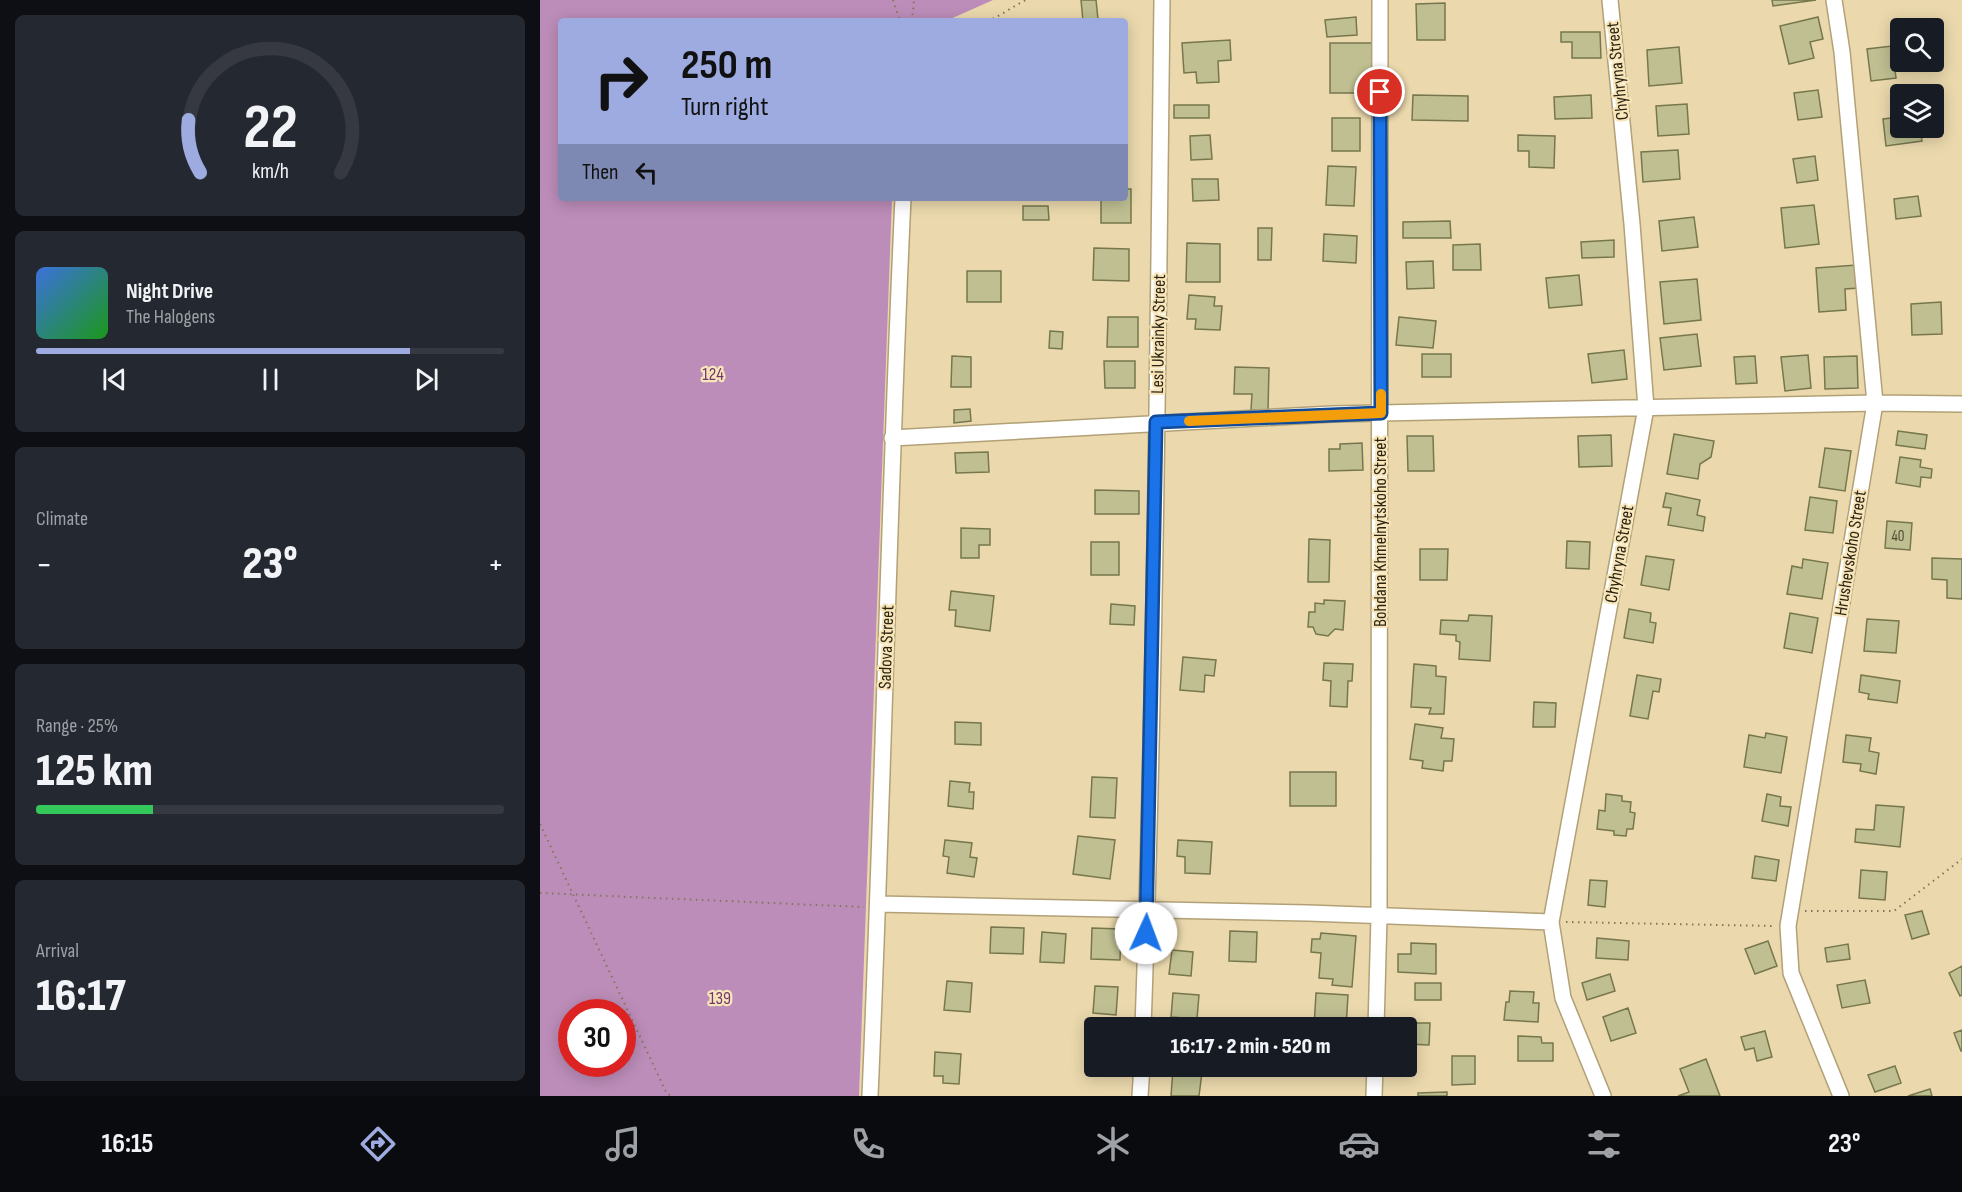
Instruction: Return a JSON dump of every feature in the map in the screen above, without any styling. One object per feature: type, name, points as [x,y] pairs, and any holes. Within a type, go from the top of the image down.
[{"type":"street","name":"Lesi Ukrainky Street","points":[[1143,1017],[1162,0]]},
{"type":"street","name":"Bohdana Khmelnytskoho Street","points":[[1376,1017],[1379,917],[1381,413],[1380,0]]},
{"type":"street","name":"Chyhryna Street","points":[[1603,1096],[1563,999],[1551,922],[1646,408],[1632,224],[1610,0]]},
{"type":"street","name":"Hrushevskoho Street","points":[[1834,0],[1843,64],[1875,403],[1789,919],[1791,973],[1841,1096]]},
{"type":"street","name":"Sadova Street","points":[[870,1096],[892,438],[903,201]]},
{"type":"street","points":[[892,438],[1156,422],[1381,413],[1875,403],[1962,404]]},
{"type":"street","points":[[878,904],[1551,922]]},
{"type":"street","points":[[1140,1096],[1141,1077]]},
{"type":"street","points":[[1374,1096],[1375,1077]]},
{"type":"path","points":[[893,0],[899,18]]},
{"type":"path","points":[[912,18],[914,0]]},
{"type":"path","points":[[995,18],[1026,0]]},
{"type":"path","points":[[540,824],[666,1094],[673,1096]]},
{"type":"path","points":[[1551,922],[1789,919],[1894,911],[1962,859]]},
{"type":"path","points":[[540,892],[866,907],[878,904]]},
{"type":"green space","name":"124","points":[[540,0],[993,0],[953,18],[558,18],[558,201],[892,201],[859,1096],[540,1096]]},
{"type":"building","points":[[1081,0],[1096,0],[1098,18],[1083,18]]},
{"type":"building","points":[[1772,0],[1816,0],[1773,6]]},
{"type":"building","points":[[1445,3],[1445,40],[1417,40],[1416,4]]},
{"type":"building","points":[[1356,17],[1357,35],[1327,37],[1325,20]]},
{"type":"building","points":[[1818,17],[1823,39],[1810,42],[1814,58],[1789,64],[1780,26]]},
{"type":"building","points":[[1561,32],[1600,32],[1601,58],[1572,58],[1572,42],[1561,42]]},
{"type":"building","points":[[1230,40],[1231,60],[1218,61],[1219,82],[1197,83],[1196,72],[1184,73],[1182,43]]},
{"type":"building","points":[[1330,43],[1372,43],[1372,79],[1359,79],[1359,93],[1330,93]]},
{"type":"building","points":[[1890,46],[1890,72],[1895,72],[1896,78],[1871,81],[1867,49]]},
{"type":"building","points":[[1679,47],[1682,83],[1649,86],[1647,50]]},
{"type":"building","points":[[1818,90],[1822,117],[1798,120],[1794,93]]},
{"type":"building","points":[[1413,95],[1468,96],[1468,121],[1412,120]]},
{"type":"building","points":[[1591,95],[1592,118],[1555,119],[1554,97]]},
{"type":"building","points":[[1687,104],[1689,134],[1658,136],[1656,106]]},
{"type":"building","points":[[1174,105],[1209,105],[1209,118],[1174,118]]},
{"type":"building","points":[[1332,118],[1360,118],[1360,151],[1332,151]]},
{"type":"building","points":[[1890,118],[1890,138],[1922,138],[1922,141],[1886,146],[1883,119]]},
{"type":"building","points":[[1210,135],[1212,159],[1191,160],[1190,136]]},
{"type":"building","points":[[1518,135],[1555,136],[1554,168],[1529,167],[1529,151],[1518,151]]},
{"type":"building","points":[[1678,150],[1680,179],[1643,182],[1641,152]]},
{"type":"building","points":[[1815,156],[1818,180],[1797,183],[1793,159]]},
{"type":"building","points":[[1328,166],[1356,167],[1354,206],[1326,205]]},
{"type":"building","points":[[1192,179],[1218,179],[1219,200],[1193,201]]},
{"type":"building","points":[[1128,189],[1131,189],[1131,223],[1101,223],[1101,201],[1128,201]]},
{"type":"building","points":[[1918,196],[1921,216],[1896,219],[1894,199]]},
{"type":"building","points":[[1814,205],[1819,244],[1785,248],[1781,208]]},
{"type":"building","points":[[1023,206],[1048,206],[1049,220],[1023,220]]},
{"type":"building","points":[[1694,217],[1698,247],[1662,251],[1659,221]]},
{"type":"building","points":[[1450,221],[1451,238],[1403,238],[1403,222]]},
{"type":"building","points":[[1258,228],[1272,228],[1271,260],[1258,260]]},
{"type":"building","points":[[1324,234],[1357,236],[1356,263],[1323,261]]},
{"type":"building","points":[[1614,240],[1614,257],[1582,258],[1581,242]]},
{"type":"building","points":[[1187,243],[1220,244],[1220,282],[1186,282]]},
{"type":"building","points":[[1480,244],[1481,270],[1453,270],[1453,245]]},
{"type":"building","points":[[1094,248],[1129,249],[1129,281],[1093,280]]},
{"type":"building","points":[[1433,261],[1434,288],[1407,289],[1406,262]]},
{"type":"building","points":[[1857,265],[1859,288],[1845,289],[1846,310],[1819,312],[1816,268]]},
{"type":"building","points":[[967,271],[1001,271],[1001,302],[967,302]]},
{"type":"building","points":[[1579,275],[1582,305],[1549,308],[1546,278]]},
{"type":"building","points":[[1697,279],[1701,320],[1664,324],[1660,282]]},
{"type":"building","points":[[1189,295],[1215,297],[1214,306],[1222,306],[1220,330],[1195,329],[1196,319],[1187,319]]},
{"type":"building","points":[[1941,302],[1942,334],[1912,335],[1911,304]]},
{"type":"building","points":[[1108,317],[1138,317],[1138,347],[1107,347]]},
{"type":"building","points":[[1399,317],[1436,321],[1433,348],[1396,345]]},
{"type":"building","points":[[1050,331],[1063,332],[1062,349],[1049,348]]},
{"type":"building","points":[[1697,334],[1701,366],[1664,370],[1660,338]]},
{"type":"building","points":[[1624,350],[1627,379],[1592,383],[1588,354]]},
{"type":"building","points":[[1422,354],[1451,354],[1451,377],[1422,377]]},
{"type":"building","points":[[1808,355],[1811,388],[1785,391],[1781,357]]},
{"type":"building","points":[[952,356],[971,357],[971,387],[951,387]]},
{"type":"building","points":[[1755,356],[1757,383],[1736,384],[1734,357]]},
{"type":"building","points":[[1857,356],[1858,388],[1825,389],[1824,357]]},
{"type":"building","points":[[1104,361],[1135,361],[1135,388],[1105,388]]},
{"type":"building","points":[[1235,367],[1269,368],[1268,410],[1251,410],[1252,394],[1234,394]]},
{"type":"building","points":[[970,409],[971,421],[954,423],[954,410]]},
{"type":"building","points":[[1898,431],[1927,435],[1925,449],[1896,445]]},
{"type":"building","points":[[1674,434],[1714,441],[1711,457],[1700,464],[1698,479],[1667,474]]},
{"type":"building","points":[[1611,435],[1612,466],[1579,467],[1578,436]]},
{"type":"building","points":[[1407,436],[1433,436],[1434,471],[1408,471]]},
{"type":"building","points":[[1362,443],[1363,470],[1329,471],[1329,449],[1340,449],[1340,444]]},
{"type":"building","points":[[1825,448],[1851,451],[1845,491],[1819,487]]},
{"type":"building","points":[[988,452],[989,472],[956,473],[955,453]]},
{"type":"building","points":[[1900,457],[1921,460],[1920,467],[1932,469],[1931,478],[1921,477],[1920,487],[1896,483]]},
{"type":"building","points":[[1095,490],[1139,491],[1139,514],[1095,514]]},
{"type":"building","points":[[1666,493],[1700,500],[1697,515],[1705,517],[1703,531],[1668,525],[1671,508],[1663,507]]},
{"type":"building","points":[[1810,497],[1837,501],[1833,533],[1805,530]]},
{"type":"building","points":[[1887,521],[1912,523],[1910,550],[1885,548]]},
{"type":"building","points":[[961,528],[990,529],[990,545],[979,545],[979,558],[961,558]]},
{"type":"building","points":[[1309,539],[1330,540],[1329,582],[1308,582]]},
{"type":"building","points":[[1567,541],[1590,542],[1589,569],[1566,568]]},
{"type":"building","points":[[1091,542],[1119,542],[1119,575],[1091,575]]},
{"type":"building","points":[[1420,549],[1448,549],[1447,580],[1420,580]]},
{"type":"building","points":[[1646,556],[1674,560],[1669,590],[1641,585]]},
{"type":"building","points":[[1932,558],[1962,559],[1962,599],[1947,598],[1947,580],[1932,579]]},
{"type":"building","points":[[1803,559],[1828,563],[1822,599],[1787,594],[1792,566],[1802,568]]},
{"type":"building","points":[[951,591],[994,596],[990,631],[955,626],[956,610],[949,610]]},
{"type":"building","points":[[1324,600],[1345,601],[1343,630],[1335,629],[1328,636],[1316,634],[1313,627],[1308,627],[1309,612],[1315,612],[1315,603],[1324,604]]},
{"type":"building","points":[[1111,604],[1135,606],[1134,625],[1110,624]]},
{"type":"building","points":[[1629,609],[1651,613],[1650,622],[1656,623],[1653,643],[1624,638]]},
{"type":"building","points":[[1790,613],[1818,618],[1812,653],[1784,648]]},
{"type":"building","points":[[1469,615],[1492,616],[1490,661],[1459,659],[1460,642],[1456,641],[1456,635],[1440,634],[1441,620],[1468,621]]},
{"type":"building","points":[[1867,619],[1899,621],[1896,653],[1864,651]]},
{"type":"building","points":[[1183,657],[1216,660],[1214,676],[1205,675],[1204,692],[1180,690]]},
{"type":"building","points":[[1324,663],[1353,664],[1352,681],[1348,681],[1347,707],[1330,706],[1331,681],[1323,680]]},
{"type":"building","points":[[1414,664],[1436,666],[1436,676],[1446,677],[1444,714],[1429,714],[1431,708],[1411,707]]},
{"type":"building","points":[[1637,675],[1661,679],[1659,692],[1653,691],[1648,719],[1630,716]]},
{"type":"building","points":[[1861,675],[1900,681],[1897,703],[1868,699],[1869,694],[1859,692]]},
{"type":"building","points":[[1534,702],[1556,703],[1555,727],[1533,727]]},
{"type":"building","points":[[955,722],[981,723],[981,745],[955,744]]},
{"type":"building","points":[[1415,724],[1443,728],[1441,738],[1454,739],[1452,761],[1444,761],[1443,771],[1422,768],[1423,761],[1410,759]]},
{"type":"building","points":[[1766,733],[1787,737],[1781,773],[1744,767],[1749,735],[1765,738]]},
{"type":"building","points":[[1846,735],[1871,738],[1869,751],[1879,753],[1876,774],[1860,771],[1861,764],[1843,762]]},
{"type":"building","points":[[1290,772],[1336,772],[1336,806],[1290,806]]},
{"type":"building","points":[[1092,777],[1117,778],[1115,818],[1090,817]]},
{"type":"building","points":[[950,781],[970,783],[969,792],[974,792],[973,809],[948,806]]},
{"type":"building","points":[[1606,794],[1622,796],[1622,801],[1631,802],[1630,812],[1635,813],[1633,829],[1627,829],[1626,836],[1614,835],[1614,831],[1597,829],[1599,810],[1605,811]]},
{"type":"building","points":[[1767,794],[1781,797],[1780,806],[1791,807],[1788,826],[1762,821]]},
{"type":"building","points":[[1876,805],[1904,807],[1900,847],[1855,842],[1856,829],[1874,830]]},
{"type":"building","points":[[1078,836],[1115,840],[1110,879],[1073,874]]},
{"type":"building","points":[[945,840],[972,843],[970,857],[977,858],[974,877],[947,873],[949,857],[943,856]]},
{"type":"building","points":[[1178,840],[1212,842],[1210,874],[1185,873],[1185,857],[1177,856]]},
{"type":"building","points":[[1755,856],[1779,860],[1776,881],[1752,878]]},
{"type":"building","points":[[1861,870],[1887,872],[1885,900],[1859,898]]},
{"type":"building","points":[[1590,880],[1607,881],[1605,907],[1588,905]]},
{"type":"building","points":[[1922,911],[1929,934],[1912,939],[1905,915]]},
{"type":"building","points":[[991,927],[1024,928],[1023,954],[990,953]]},
{"type":"building","points":[[1092,928],[1121,929],[1120,960],[1091,959]]},
{"type":"building","points":[[1230,931],[1257,932],[1256,962],[1229,961]]},
{"type":"building","points":[[1042,932],[1066,934],[1064,963],[1040,962]]},
{"type":"building","points":[[1321,933],[1356,936],[1352,987],[1332,985],[1333,979],[1319,978],[1321,953],[1311,952],[1312,939],[1320,939]]},
{"type":"building","points":[[1597,938],[1629,941],[1628,960],[1596,958]]},
{"type":"building","points":[[1768,941],[1777,966],[1755,974],[1745,949]]},
{"type":"building","points":[[1411,943],[1436,944],[1436,974],[1398,972],[1398,954],[1411,954]]},
{"type":"building","points":[[1848,944],[1850,959],[1827,962],[1825,948]]},
{"type":"building","points":[[1172,950],[1193,952],[1191,976],[1169,974]]},
{"type":"building","points":[[1962,966],[1962,995],[1960,996],[1949,973]]},
{"type":"building","points":[[1610,974],[1615,991],[1587,1000],[1582,983]]},
{"type":"building","points":[[1865,980],[1870,1003],[1842,1008],[1837,985]]},
{"type":"building","points":[[947,981],[972,983],[970,1012],[944,1010]]},
{"type":"building","points":[[1415,983],[1441,983],[1441,1000],[1415,1000]]},
{"type":"building","points":[[1095,986],[1118,987],[1116,1015],[1093,1013]]},
{"type":"building","points":[[1510,991],[1534,992],[1533,1003],[1539,1003],[1538,1022],[1504,1020]]},
{"type":"building","points":[[1173,993],[1199,995],[1197,1017],[1171,1017]]},
{"type":"building","points":[[1316,993],[1348,995],[1347,1017],[1315,1017]]},
{"type":"building","points":[[1628,1008],[1636,1033],[1611,1041],[1603,1017]]},
{"type":"building","points":[[1417,1023],[1430,1023],[1429,1045],[1417,1044]]},
{"type":"building","points":[[1962,1030],[1962,1051],[1961,1051],[1954,1033]]},
{"type":"building","points":[[1765,1031],[1772,1057],[1757,1061],[1754,1048],[1745,1050],[1741,1037]]},
{"type":"building","points":[[1518,1036],[1541,1037],[1542,1043],[1553,1043],[1553,1061],[1518,1061]]},
{"type":"building","points":[[935,1052],[961,1054],[959,1084],[943,1083],[943,1076],[934,1076]]},
{"type":"building","points":[[1452,1056],[1475,1056],[1475,1084],[1452,1085]]},
{"type":"building","points":[[1706,1059],[1720,1096],[1678,1096],[1689,1092],[1680,1069]]},
{"type":"building","points":[[1895,1066],[1901,1083],[1875,1092],[1868,1075]]},
{"type":"building","points":[[1172,1077],[1201,1077],[1199,1096],[1171,1096]]},
{"type":"building","points":[[1930,1089],[1932,1096],[1908,1096]]},
{"type":"building","points":[[1447,1092],[1447,1096],[1418,1096],[1418,1093]]},
{"type":"slow traffic","points":[[1189,421],[1381,413],[1381,394]]},
{"type":"route","points":[[1146,933],[1156,422],[1381,413],[1380,92]]},
{"type":"park label","name":"139","points":[[720,998]]}]
